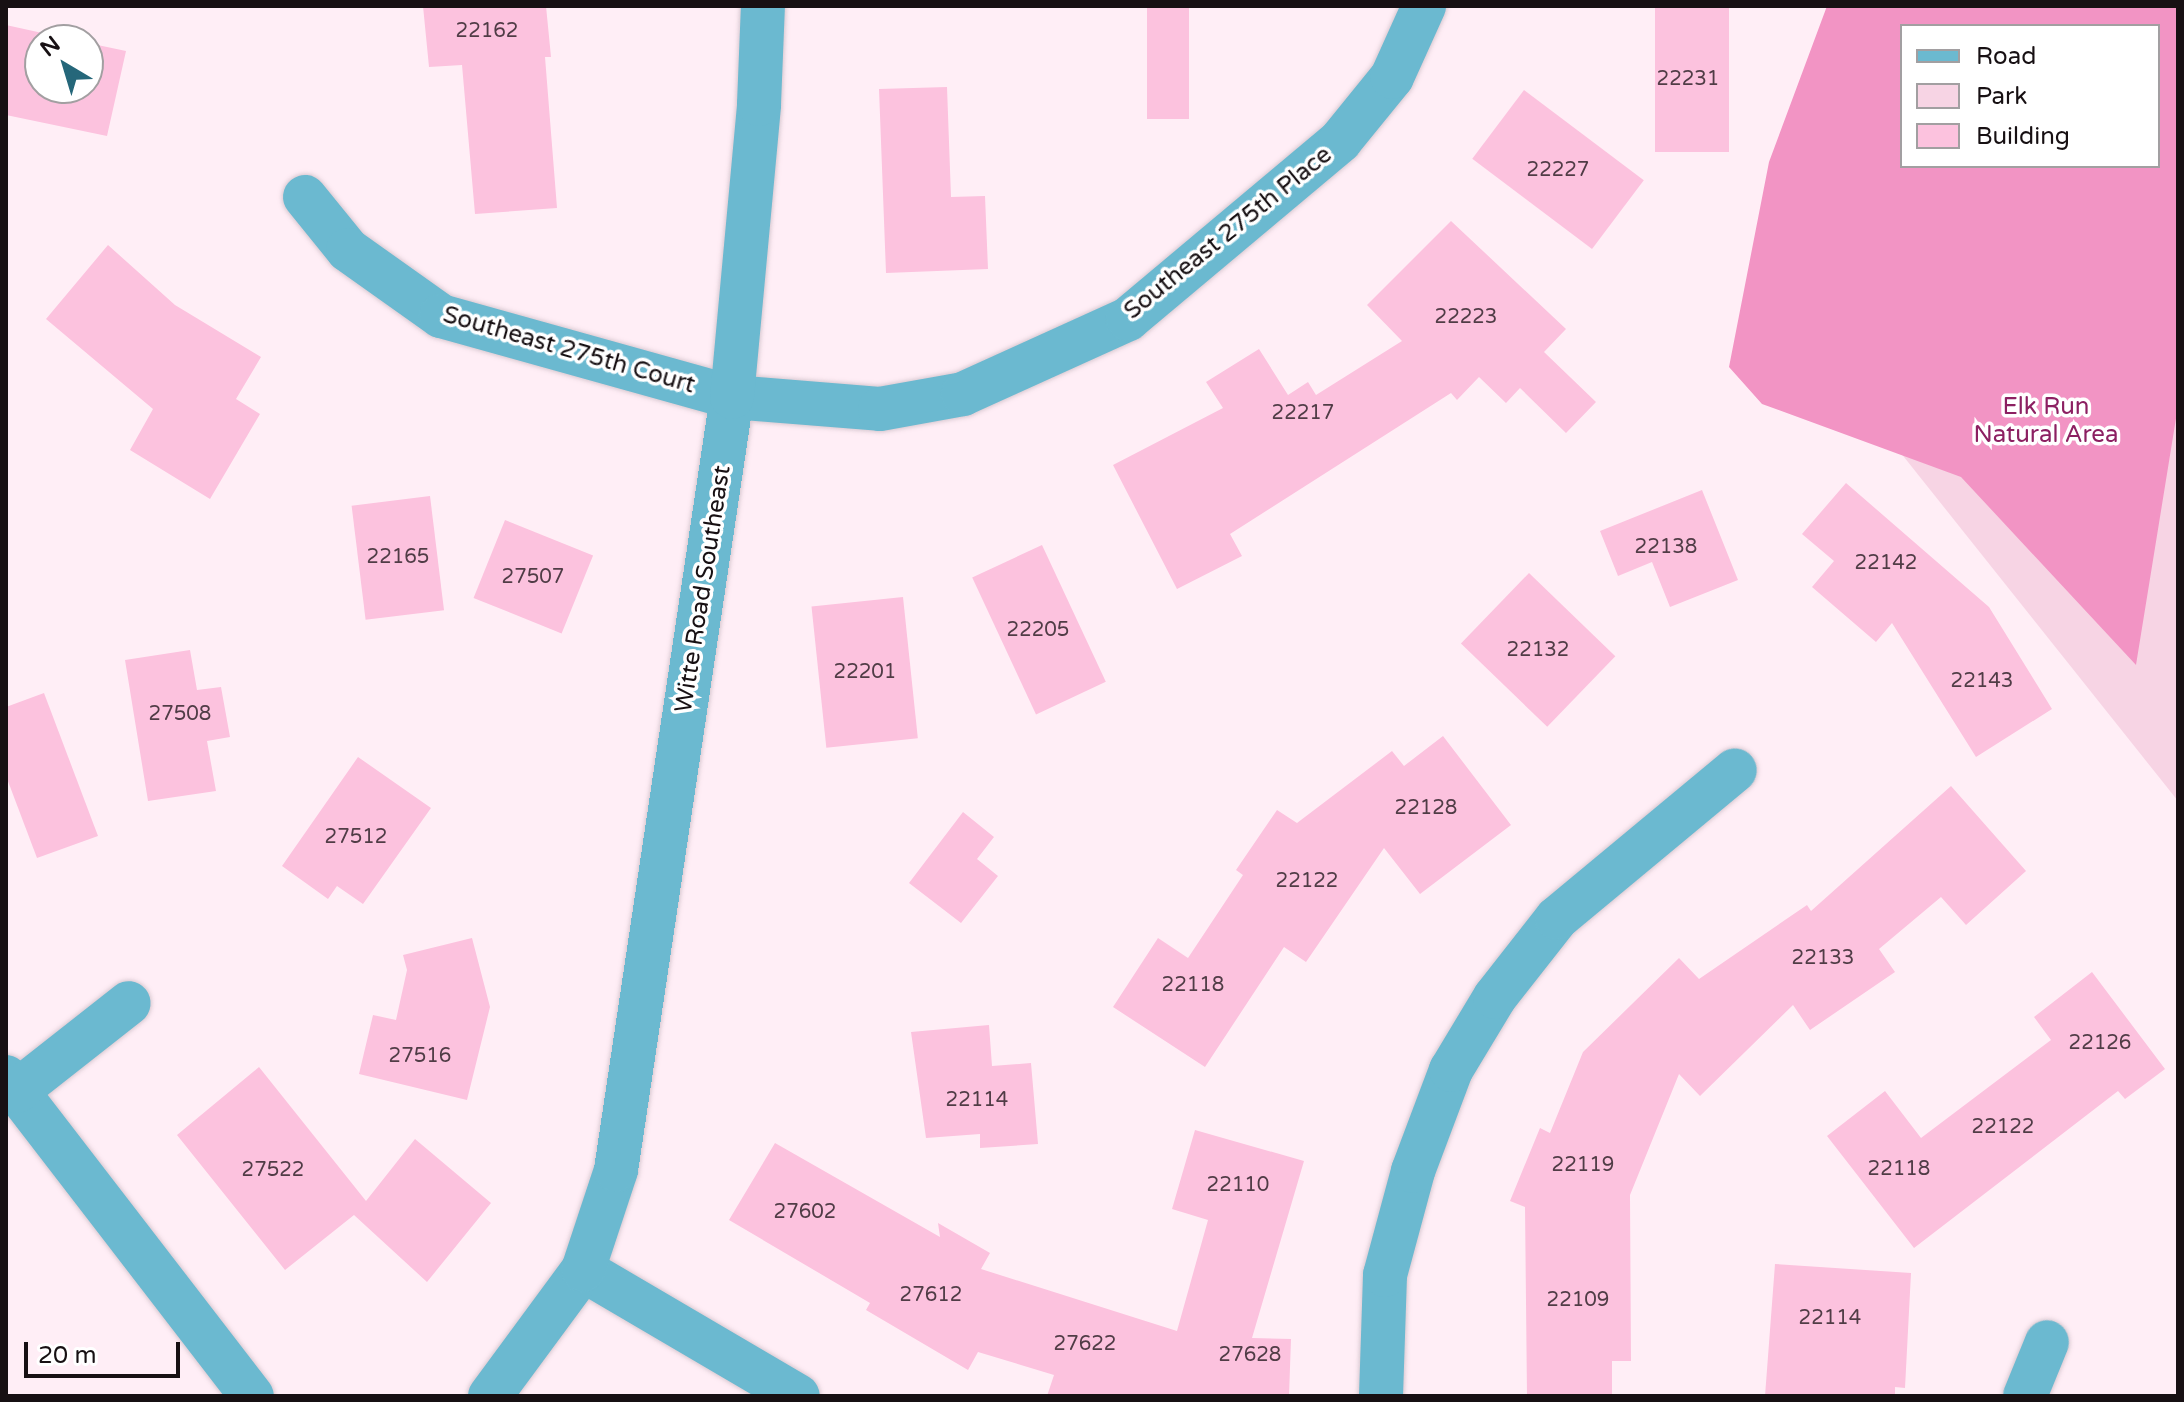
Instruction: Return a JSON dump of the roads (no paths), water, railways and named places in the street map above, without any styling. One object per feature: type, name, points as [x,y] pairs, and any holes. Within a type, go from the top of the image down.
[{"type":"street","name":"Witte Road Southeast","points":[[490,1396],[583,1270],[616,1170],[732,397],[759,104],[763,6]]},
{"type":"street","name":"Southeast 275th Place","points":[[732,397],[880,409],[963,394],[1128,319],[1340,141],[1392,77],[1424,6]]},
{"type":"street","name":"Southeast 275th Court","points":[[305,197],[348,250],[441,316],[732,397]]},
{"type":"street","points":[[1381,1396],[1385,1275],[1413,1171],[1451,1070],[1495,997],[1557,918],[1735,770]]},
{"type":"street","points":[[129,1003],[11,1084],[252,1396]]},
{"type":"street","points":[[583,1270],[798,1396]]},
{"type":"street","points":[[2025,1396],[2047,1342]]},
{"type":"park label","name":"Elk Run Natural Area","points":[[2046,421]]}]
